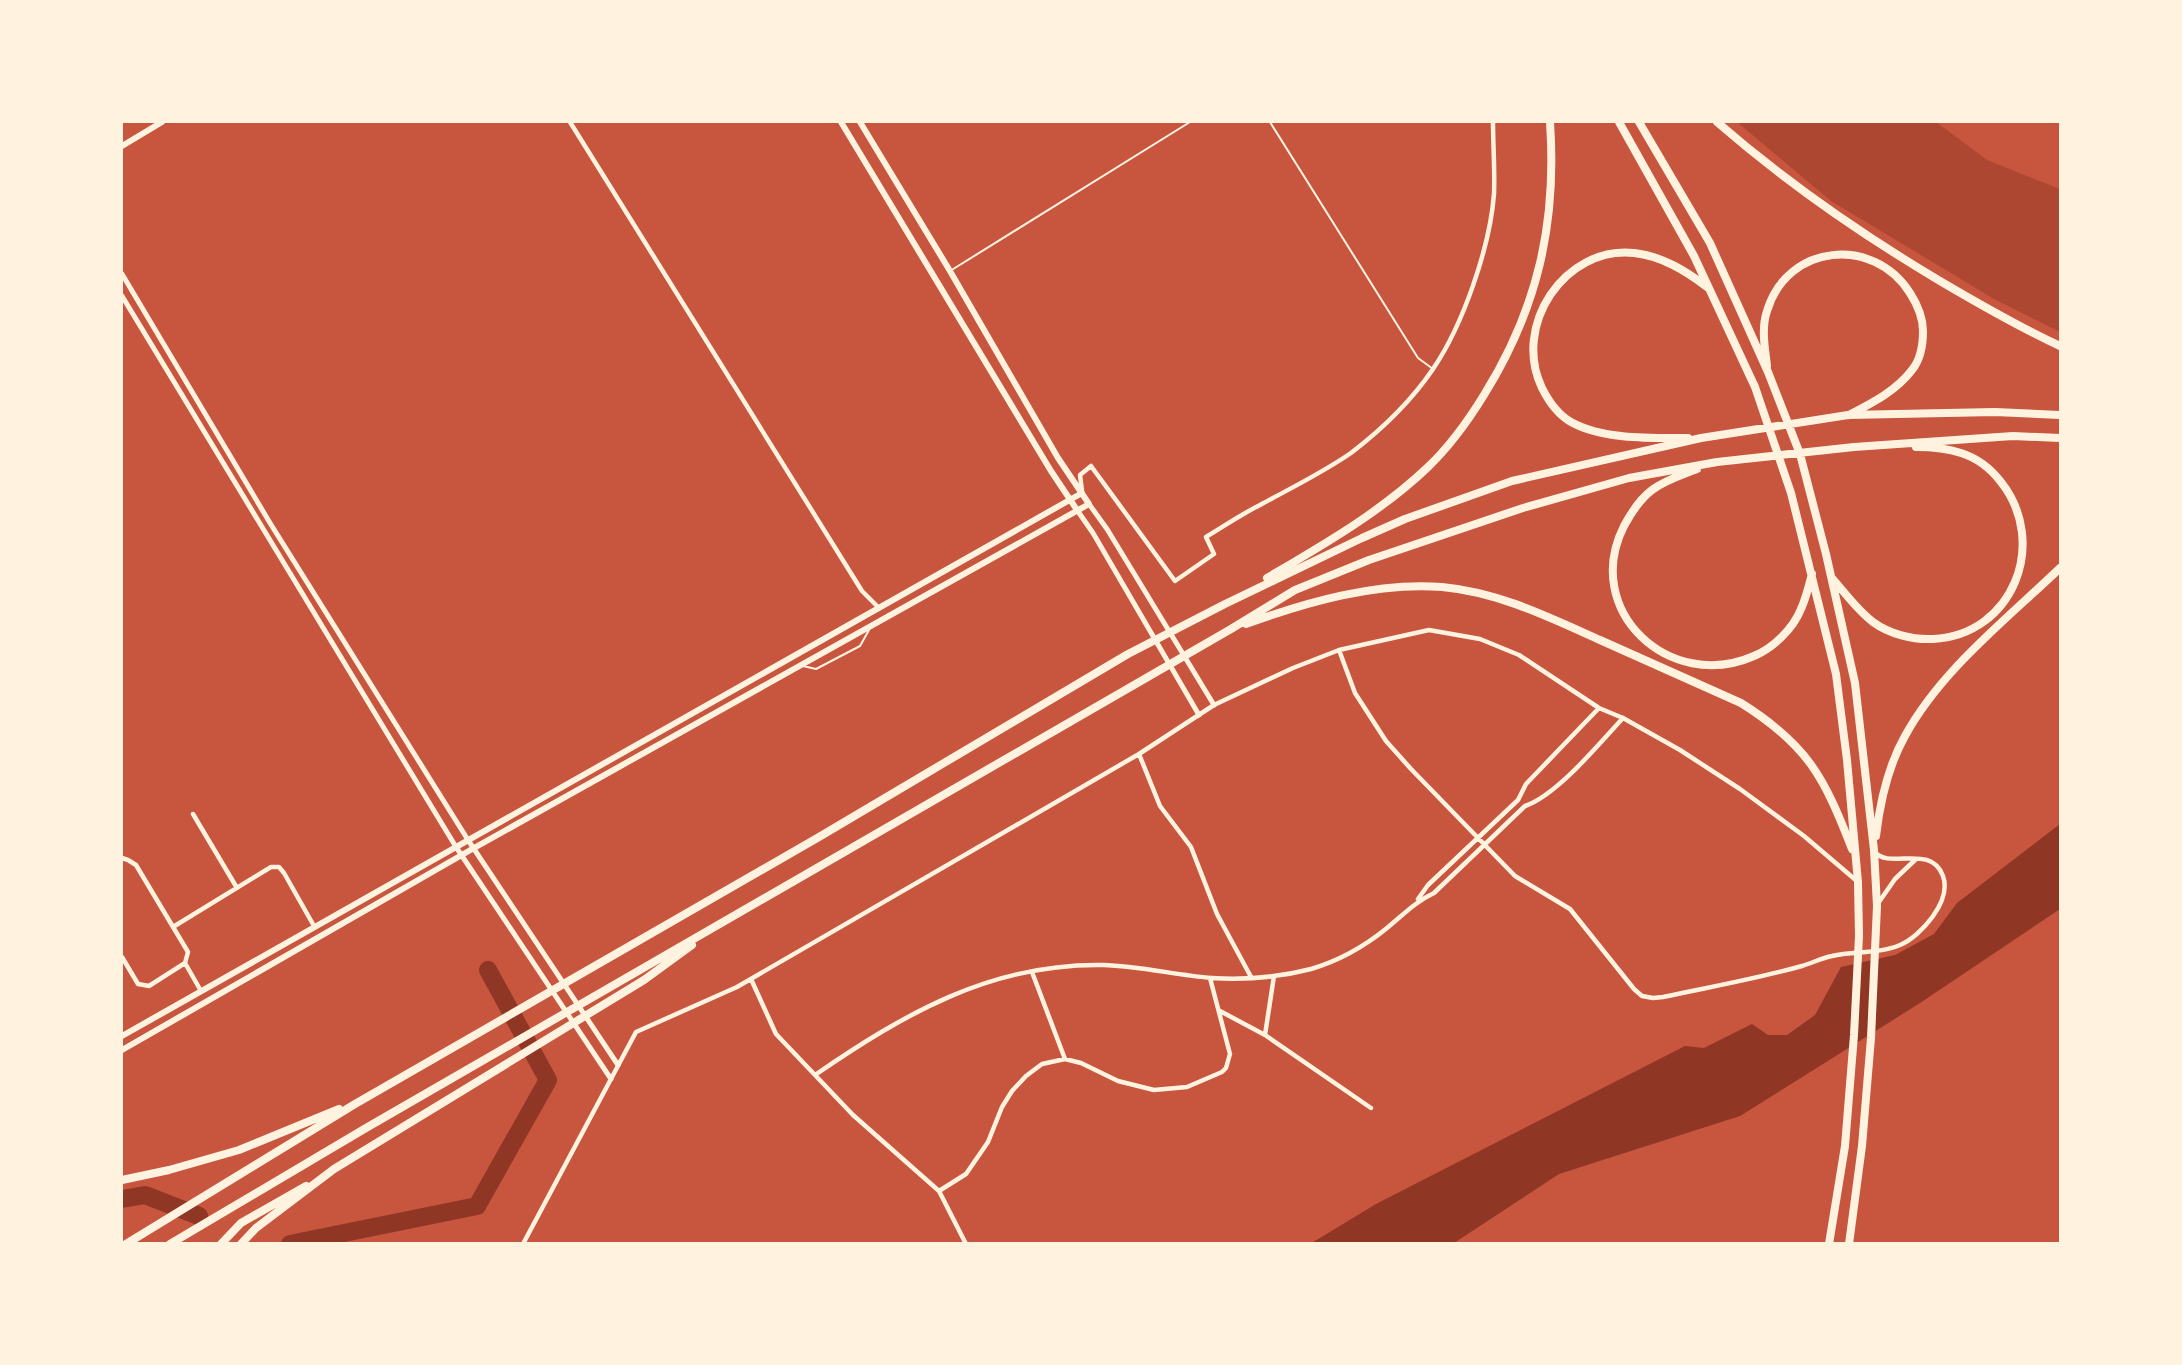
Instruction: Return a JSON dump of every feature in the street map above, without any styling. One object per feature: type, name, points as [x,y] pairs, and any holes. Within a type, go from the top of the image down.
[{"type":"highway","points":[[1225,604],[1341,535],[1429,467],[1466,423],[1496,375],[1524,320],[1540,270],[1551,212],[1553,159],[1550,122]]},
{"type":"highway","points":[[1619,122],[1694,256],[1755,387],[1791,493],[1836,674],[1847,760],[1858,882],[1859,936],[1845,1146],[1829,1244]]},
{"type":"highway","points":[[1639,122],[1710,243],[1768,372],[1800,454],[1855,683],[1874,850],[1877,906],[1871,1038],[1862,1146],[1849,1244]]},
{"type":"highway","points":[[1717,122],[1813,199],[1871,238],[1991,311],[2061,346]]},
{"type":"highway","points":[[1701,438],[1624,436],[1594,431],[1571,422],[1551,405],[1536,375],[1533,350],[1535,325],[1548,298],[1563,278],[1586,263],[1612,254],[1633,253],[1658,258],[1688,273],[1710,289]]},
{"type":"highway","points":[[1768,372],[1763,336],[1766,312],[1773,295],[1786,277],[1802,265],[1824,255],[1850,254],[1869,258],[1889,269],[1904,283],[1917,304],[1923,324],[1923,346],[1914,368],[1899,385],[1848,415]]},
{"type":"highway","points":[[126,1244],[355,1104],[819,837],[1128,654],[1225,604],[1405,519],[1512,481],[1701,438],[1848,415],[1995,412],[2061,415]]},
{"type":"highway","points":[[170,1244],[366,1128],[1231,630],[1295,590],[1369,560],[1523,508],[1618,481],[1717,462],[1854,447],[2013,436],[2061,438]]},
{"type":"highway","points":[[1831,577],[1857,608],[1874,623],[1891,632],[1909,637],[1944,638],[1963,633],[1984,621],[2002,604],[2016,579],[2023,557],[2024,536],[2019,515],[2010,494],[1981,462],[1963,453],[1939,447],[1854,447]]},
{"type":"highway","points":[[1717,462],[1671,478],[1651,490],[1628,518],[1619,536],[1611,570],[1619,606],[1632,626],[1646,641],[1681,662],[1700,666],[1719,666],[1740,662],[1778,641],[1789,628],[1801,610],[1812,573]]},
{"type":"highway","points":[[1874,850],[1879,808],[1891,768],[1905,736],[1923,707],[1941,683],[2061,568]]},
{"type":"highway","points":[[1231,630],[1292,607],[1361,592],[1402,588],[1440,587],[1478,593],[1512,603],[1741,703],[1770,722],[1799,748],[1817,770],[1833,800],[1856,860]]},
{"type":"highway","points":[[221,1244],[241,1223],[644,980],[721,923]]},
{"type":"highway","points":[[122,1180],[169,1170],[239,1150],[301,1123],[355,1104]]},
{"type":"highway","points":[[241,1244],[256,1228],[334,1169]]},
{"type":"main road","points":[[122,146],[162,122]]},
{"type":"main road","points":[[841,122],[1051,471],[1077,510]]},
{"type":"main road","points":[[122,1050],[474,848],[1089,504],[1058,458],[950,271],[860,122]]},
{"type":"main road","points":[[122,151],[144,132]]},
{"type":"main road","points":[[122,1036],[1082,494]]},
{"type":"street","points":[[570,122],[862,591],[879,608]]},
{"type":"street","points":[[1082,494],[1080,474],[1091,466],[1175,581],[1214,554],[1206,537],[1258,506],[1317,476],[1352,451],[1396,412],[1433,369],[1450,339],[1470,291],[1485,243],[1494,195],[1493,122]]},
{"type":"street","points":[[122,274],[270,524],[468,840],[618,1065]]},
{"type":"street","points":[[122,296],[461,856],[611,1079]]},
{"type":"street","points":[[1089,504],[1107,529],[1214,705]]},
{"type":"street","points":[[1077,510],[1199,715]]},
{"type":"street","points":[[524,1244],[636,1032],[737,987],[1139,754],[1214,705],[1293,668],[1339,650],[1430,630],[1480,639],[1519,655],[1599,708],[1623,718],[1680,750],[1740,789],[1804,836],[1858,882]]},
{"type":"street","points":[[1339,650],[1355,693],[1386,741],[1477,839],[1515,876],[1570,909],[1642,996],[1653,998],[1773,973],[1833,956],[1891,949],[1908,941],[1929,922],[1945,891],[1943,876],[1939,868],[1932,863],[1916,859],[1882,858],[1874,850]]},
{"type":"street","points":[[815,1075],[897,1022],[941,999],[985,983],[1032,972],[1054,967],[1102,965],[1147,968],[1210,978],[1274,976],[1312,968],[1350,953],[1386,929],[1416,902],[1428,885],[1518,800],[1526,784],[1599,708]]},
{"type":"street","points":[[1416,902],[1434,893],[1525,806],[1540,800],[1623,718]]},
{"type":"street","points":[[1139,754],[1160,806],[1191,847],[1217,914],[1251,977]]},
{"type":"street","points":[[193,814],[237,888]]},
{"type":"street","points":[[122,858],[136,865],[188,952],[185,963],[149,986],[138,984],[122,957]]},
{"type":"street","points":[[1877,906],[1895,879],[1916,859]]},
{"type":"street","points":[[173,927],[272,867],[279,867],[285,873],[314,926]]},
{"type":"street","points":[[185,963],[201,991]]},
{"type":"street","points":[[1032,972],[1065,1059]]},
{"type":"street","points":[[1265,1035],[1274,976]]},
{"type":"street","points":[[939,1191],[966,1174],[988,1142],[1002,1107],[1026,1076],[1042,1064],[1065,1059],[1081,1063],[1118,1081],[1139,1088],[1168,1090],[1187,1086],[1222,1072],[1229,1062],[1228,1044],[1210,978]]},
{"type":"street","points":[[751,979],[776,1034],[853,1115],[939,1191],[966,1244]]},
{"type":"street","points":[[1219,1011],[1265,1035],[1371,1108]]},
{"type":"lane","points":[[950,271],[1190,122]]},
{"type":"lane","points":[[1270,122],[1418,358],[1433,369]]},
{"type":"lane","points":[[800,665],[816,669],[860,646],[871,626]]},
{"type":"shaded area","points":[[1737,122],[1936,122],[1987,160],[2060,189],[2060,332],[1994,299],[1831,201]]},
{"type":"shaded area","points":[[2060,824],[2060,909],[1920,1003],[1740,1116],[1559,1174],[1454,1243],[1310,1244],[1376,1204],[1685,1046],[1704,1048],[1752,1024],[1768,1035],[1787,1035],[1815,1015],[1841,967],[1895,955],[1934,934],[1957,903]]},
{"type":"pier","points":[[187,1190],[290,1227],[272,1244],[186,1244],[183,1193]]},
{"type":"waterway","points":[[290,1244],[477,1206],[548,1080],[488,970]]},
{"type":"waterway","points":[[122,1199],[145,1195],[199,1216]]}]
